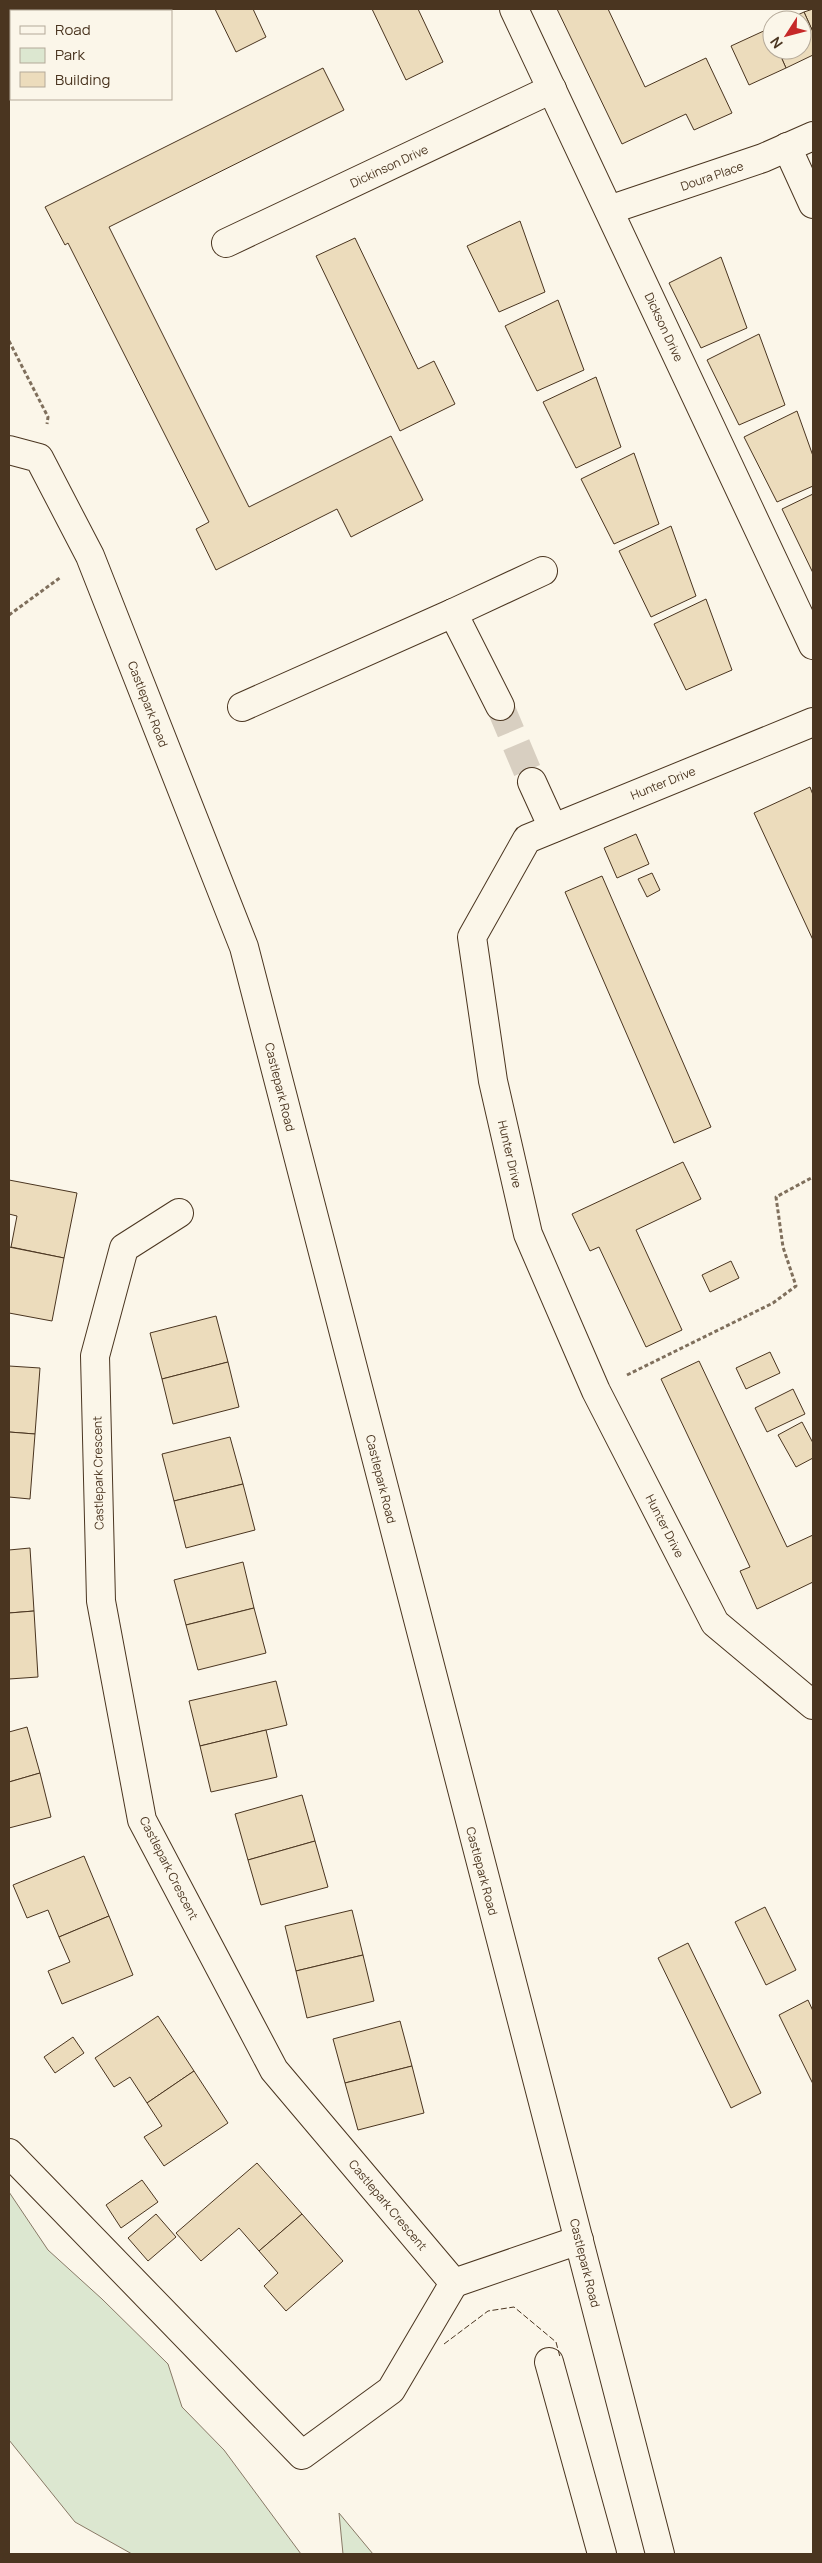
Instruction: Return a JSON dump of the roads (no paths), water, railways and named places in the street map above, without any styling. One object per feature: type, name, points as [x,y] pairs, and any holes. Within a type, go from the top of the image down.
[{"type":"street","name":"Dickson Drive","points":[[514,9],[813,645]]},
{"type":"street","name":"Dickinson Drive","points":[[226,243],[552,89]]},
{"type":"street","name":"Doura Place","points":[[609,210],[763,158],[813,136]]},
{"type":"street","points":[[787,147],[813,204]]},
{"type":"street","name":"Castlepark Road","points":[[9,450],[39,458],[90,556],[244,947],[660,2554]]},
{"type":"street","points":[[242,706],[543,571]]},
{"type":"street","points":[[453,613],[500,706]]},
{"type":"street","name":"Hunter Drive","points":[[813,722],[527,839],[472,937],[493,1081],[528,1234],[596,1391],[715,1622],[813,1705]]},
{"type":"street","points":[[532,782],[553,828]]},
{"type":"street","name":"Castlepark Crescent","points":[[179,1213],[124,1248],[95,1356],[101,1601],[142,1820],[274,2070],[454,2283]]},
{"type":"street","points":[[9,2153],[302,2455],[391,2390],[454,2283],[579,2240]]},
{"type":"street","points":[[549,2362],[602,2554]]},
{"type":"tunnel","points":[[500,706],[532,782]]}]
